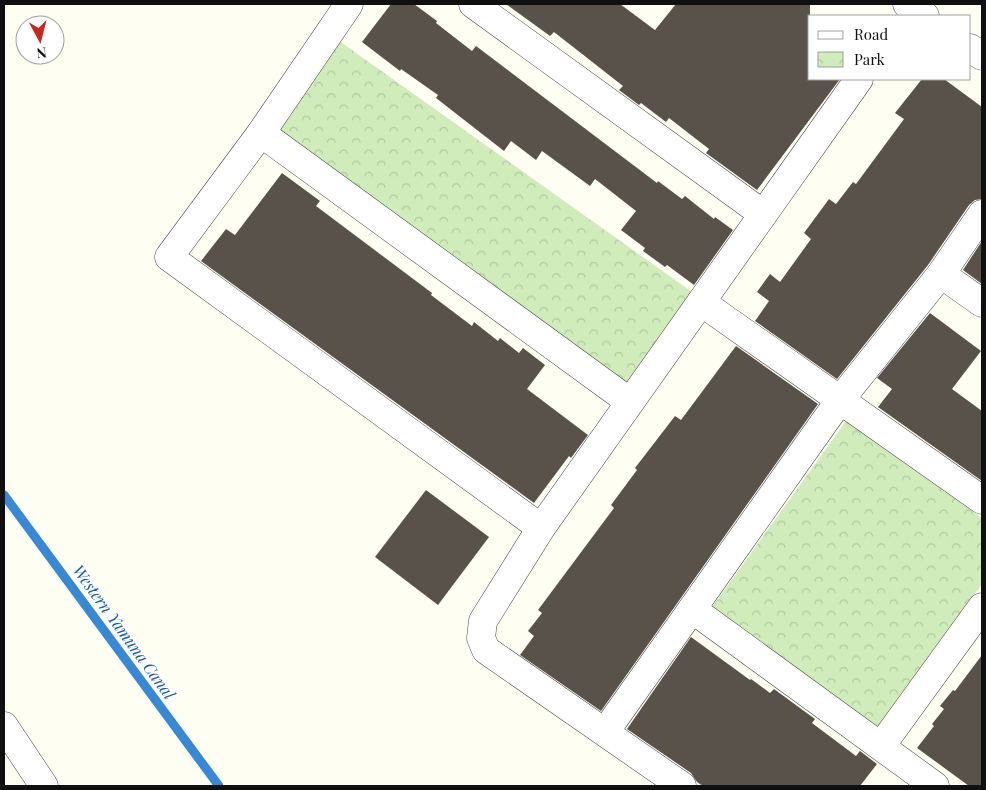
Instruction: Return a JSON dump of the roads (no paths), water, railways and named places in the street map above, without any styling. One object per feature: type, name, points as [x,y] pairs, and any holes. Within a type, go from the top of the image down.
[{"type":"street","points":[[349,4],[261,133],[169,257],[541,528]]},
{"type":"street","points":[[473,4],[763,214]]},
{"type":"street","points":[[971,49],[982,56]]},
{"type":"street","points":[[682,786],[486,650],[481,638],[482,621],[541,528],[858,80]]},
{"type":"street","points":[[261,133],[630,402]]},
{"type":"street","points":[[605,732],[840,400],[940,274],[982,214]]},
{"type":"street","points":[[940,274],[982,303]]},
{"type":"street","points":[[701,302],[982,500]]},
{"type":"street","points":[[881,746],[982,607]]},
{"type":"street","points":[[692,609],[935,786]]},
{"type":"street","points":[[4,726],[44,786]]},
{"type":"waterway","name":"Western Yamuna Canal","points":[[4,495],[219,786]]}]
